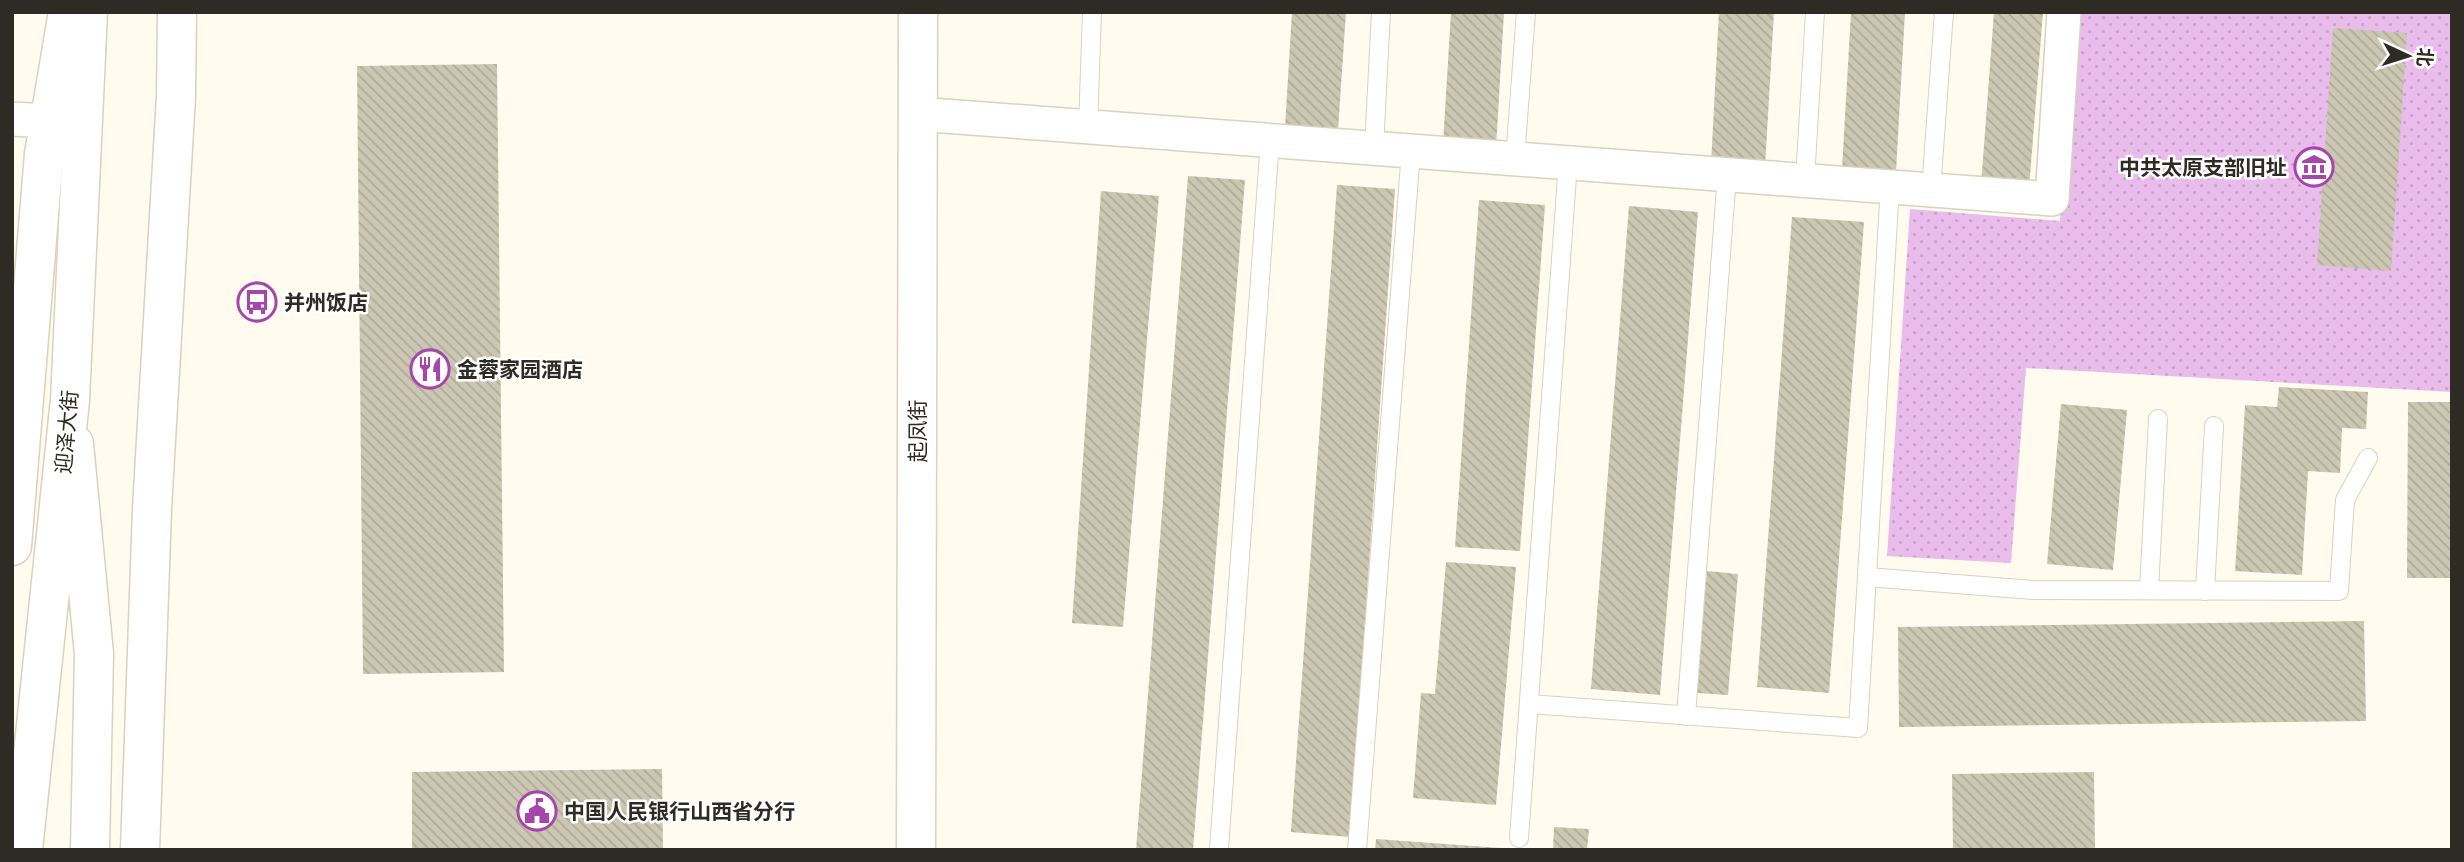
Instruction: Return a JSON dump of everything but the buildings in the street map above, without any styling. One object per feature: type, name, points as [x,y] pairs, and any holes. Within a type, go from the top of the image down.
[{"type":"main road","points":[[12,546],[17,430],[44,155],[68,12]]},
{"type":"main road","name":"迎泽大街","points":[[23,850],[70,400],[88,12]]},
{"type":"main road","points":[[139,850],[152,509],[175,110],[177,12]]},
{"type":"main road","name":"起凤街","points":[[916,850],[918,12]]},
{"type":"main road","points":[[70,400],[94,654],[90,850]]},
{"type":"main road","points":[[152,509],[158,850]]},
{"type":"street","points":[[917,114],[2052,199],[2064,12]]},
{"type":"street","points":[[12,120],[50,121]]},
{"type":"lane","points":[[1088,127],[1092,12]]},
{"type":"lane","points":[[1374,148],[1381,12]]},
{"type":"lane","points":[[1515,159],[1526,12]]},
{"type":"lane","points":[[1805,180],[1815,12]]},
{"type":"lane","points":[[1931,190],[1944,12]]},
{"type":"lane","points":[[1219,849],[1270,140]]},
{"type":"lane","points":[[1357,850],[1411,151]]},
{"type":"lane","points":[[1519,838],[1568,163]]},
{"type":"lane","points":[[1686,716],[1727,175]]},
{"type":"lane","points":[[1528,704],[1858,728],[1890,187]]},
{"type":"lane","points":[[2149,590],[2158,419]]},
{"type":"lane","points":[[2205,591],[2214,426]]},
{"type":"lane","points":[[1867,577],[2033,590],[2339,591],[2345,500],[2368,458]]},
{"type":"shaded area","points":[[2074,12],[2452,12],[2452,392],[2026,368],[2011,563],[1887,556],[1910,209],[2060,221]]},
{"type":"place","name":"中共太原支部旧址","points":[[2314,167]]},
{"type":"place","name":"并州饭店","points":[[257,302]]},
{"type":"place","name":"金蓉家园酒店","points":[[430,369]]},
{"type":"place","name":"中国人民银行山西省分行","points":[[537,811]]}]
